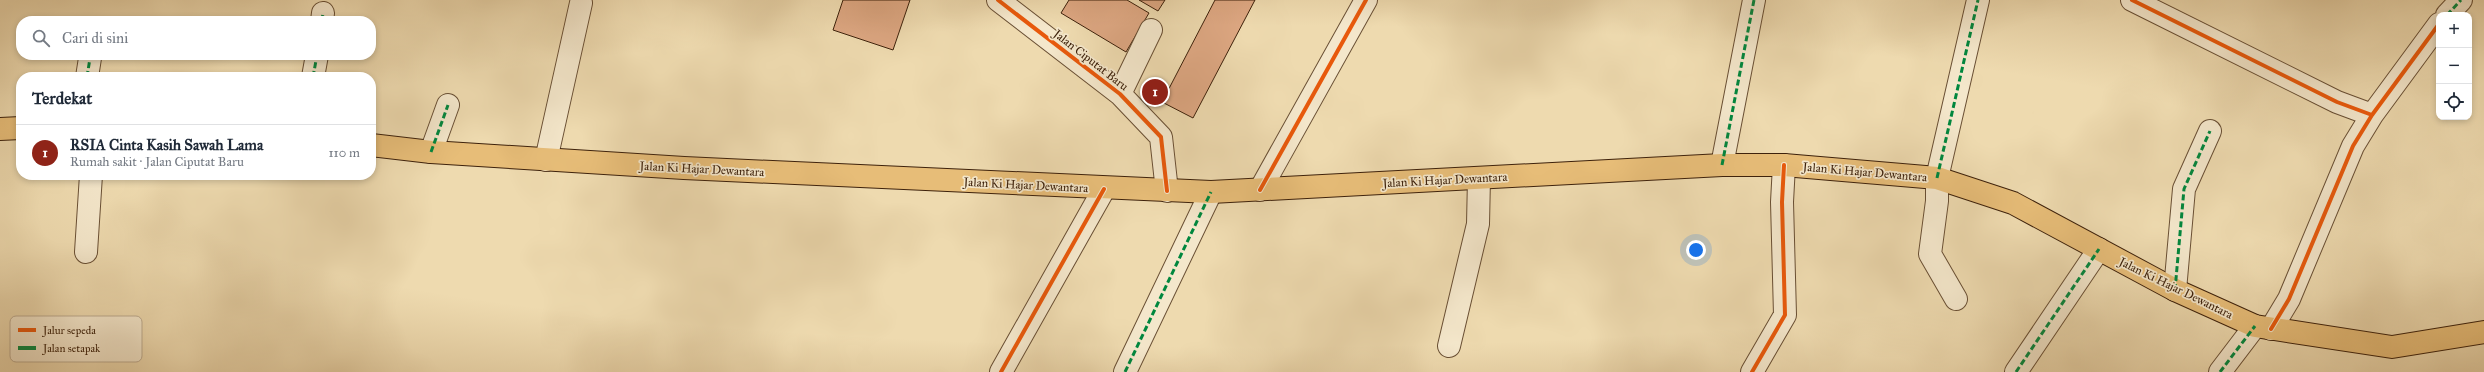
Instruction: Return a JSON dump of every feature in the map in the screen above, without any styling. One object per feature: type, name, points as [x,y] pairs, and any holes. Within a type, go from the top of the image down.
[{"type":"main road","points":[[0,129],[16,128]]},
{"type":"main road","name":"Jalan Ki Hajar Dewantara","points":[[376,146],[431,152],[546,160],[1104,189],[1211,192],[1722,165],[1784,165],[1937,178],[2013,203],[2175,290],[2263,328],[2392,347],[2484,332]]},
{"type":"street","name":"Jalan Ciputat Baru","points":[[998,0],[1120,94],[1161,137],[1167,191]]},
{"type":"street","points":[[1260,190],[1366,0]]},
{"type":"street","points":[[1722,165],[1754,0]]},
{"type":"street","points":[[1956,299],[1930,254],[1937,201],[1937,178],[1978,0]]},
{"type":"street","points":[[2132,0],[2337,102],[2372,115]]},
{"type":"street","points":[[2450,12],[2461,0]]},
{"type":"street","points":[[546,160],[581,3]]},
{"type":"street","points":[[2220,372],[2289,299],[2353,146],[2372,115],[2436,28]]},
{"type":"street","points":[[1120,94],[1151,30]]},
{"type":"street","points":[[314,72],[316,60]]},
{"type":"street","points":[[431,152],[448,106]]},
{"type":"street","points":[[2175,290],[2184,189],[2210,131]]},
{"type":"street","points":[[1752,372],[1785,315],[1782,202],[1784,165]]},
{"type":"street","points":[[1449,346],[1478,224],[1479,178]]},
{"type":"street","points":[[86,252],[91,180]]},
{"type":"street","points":[[1001,372],[1104,189]]},
{"type":"street","points":[[1125,372],[1211,192]]},
{"type":"street","points":[[2016,372],[2099,249]]},
{"type":"building","points":[[843,0],[910,0],[893,50],[833,30]]},
{"type":"building","points":[[1069,0],[1127,0],[1149,13],[1126,52],[1061,13]]},
{"type":"building","points":[[1139,0],[1165,0],[1158,11]]},
{"type":"building","points":[[1215,0],[1255,0],[1193,118],[1162,102]]},
{"type":"marked path","points":[[1722,165],[1754,0]]},
{"type":"marked path","points":[[1937,178],[1978,0]]},
{"type":"marked path","points":[[2450,12],[2461,0]]},
{"type":"marked path","points":[[88,72],[90,60]]},
{"type":"marked path","points":[[314,72],[316,60]]},
{"type":"marked path","points":[[431,152],[448,105]]},
{"type":"marked path","points":[[2175,290],[2184,189],[2210,131]]},
{"type":"marked path","points":[[1125,372],[1211,192]]},
{"type":"marked path","points":[[2016,372],[2099,249]]},
{"type":"marked path","points":[[2220,372],[2255,326]]},
{"type":"cycle path","points":[[998,0],[1120,94],[1161,137],[1167,191]]},
{"type":"cycle path","points":[[1260,190],[1366,0]]},
{"type":"cycle path","points":[[2132,0],[2337,102],[2372,115]]},
{"type":"cycle path","points":[[2271,329],[2289,299],[2353,146],[2372,115],[2436,28]]},
{"type":"cycle path","points":[[1752,372],[1785,315],[1782,202],[1784,165]]},
{"type":"cycle path","points":[[1001,372],[1104,189]]},
{"type":"place","name":"RSIA Cinta Kasih Sawah Lama","points":[[1155,92]]}]
